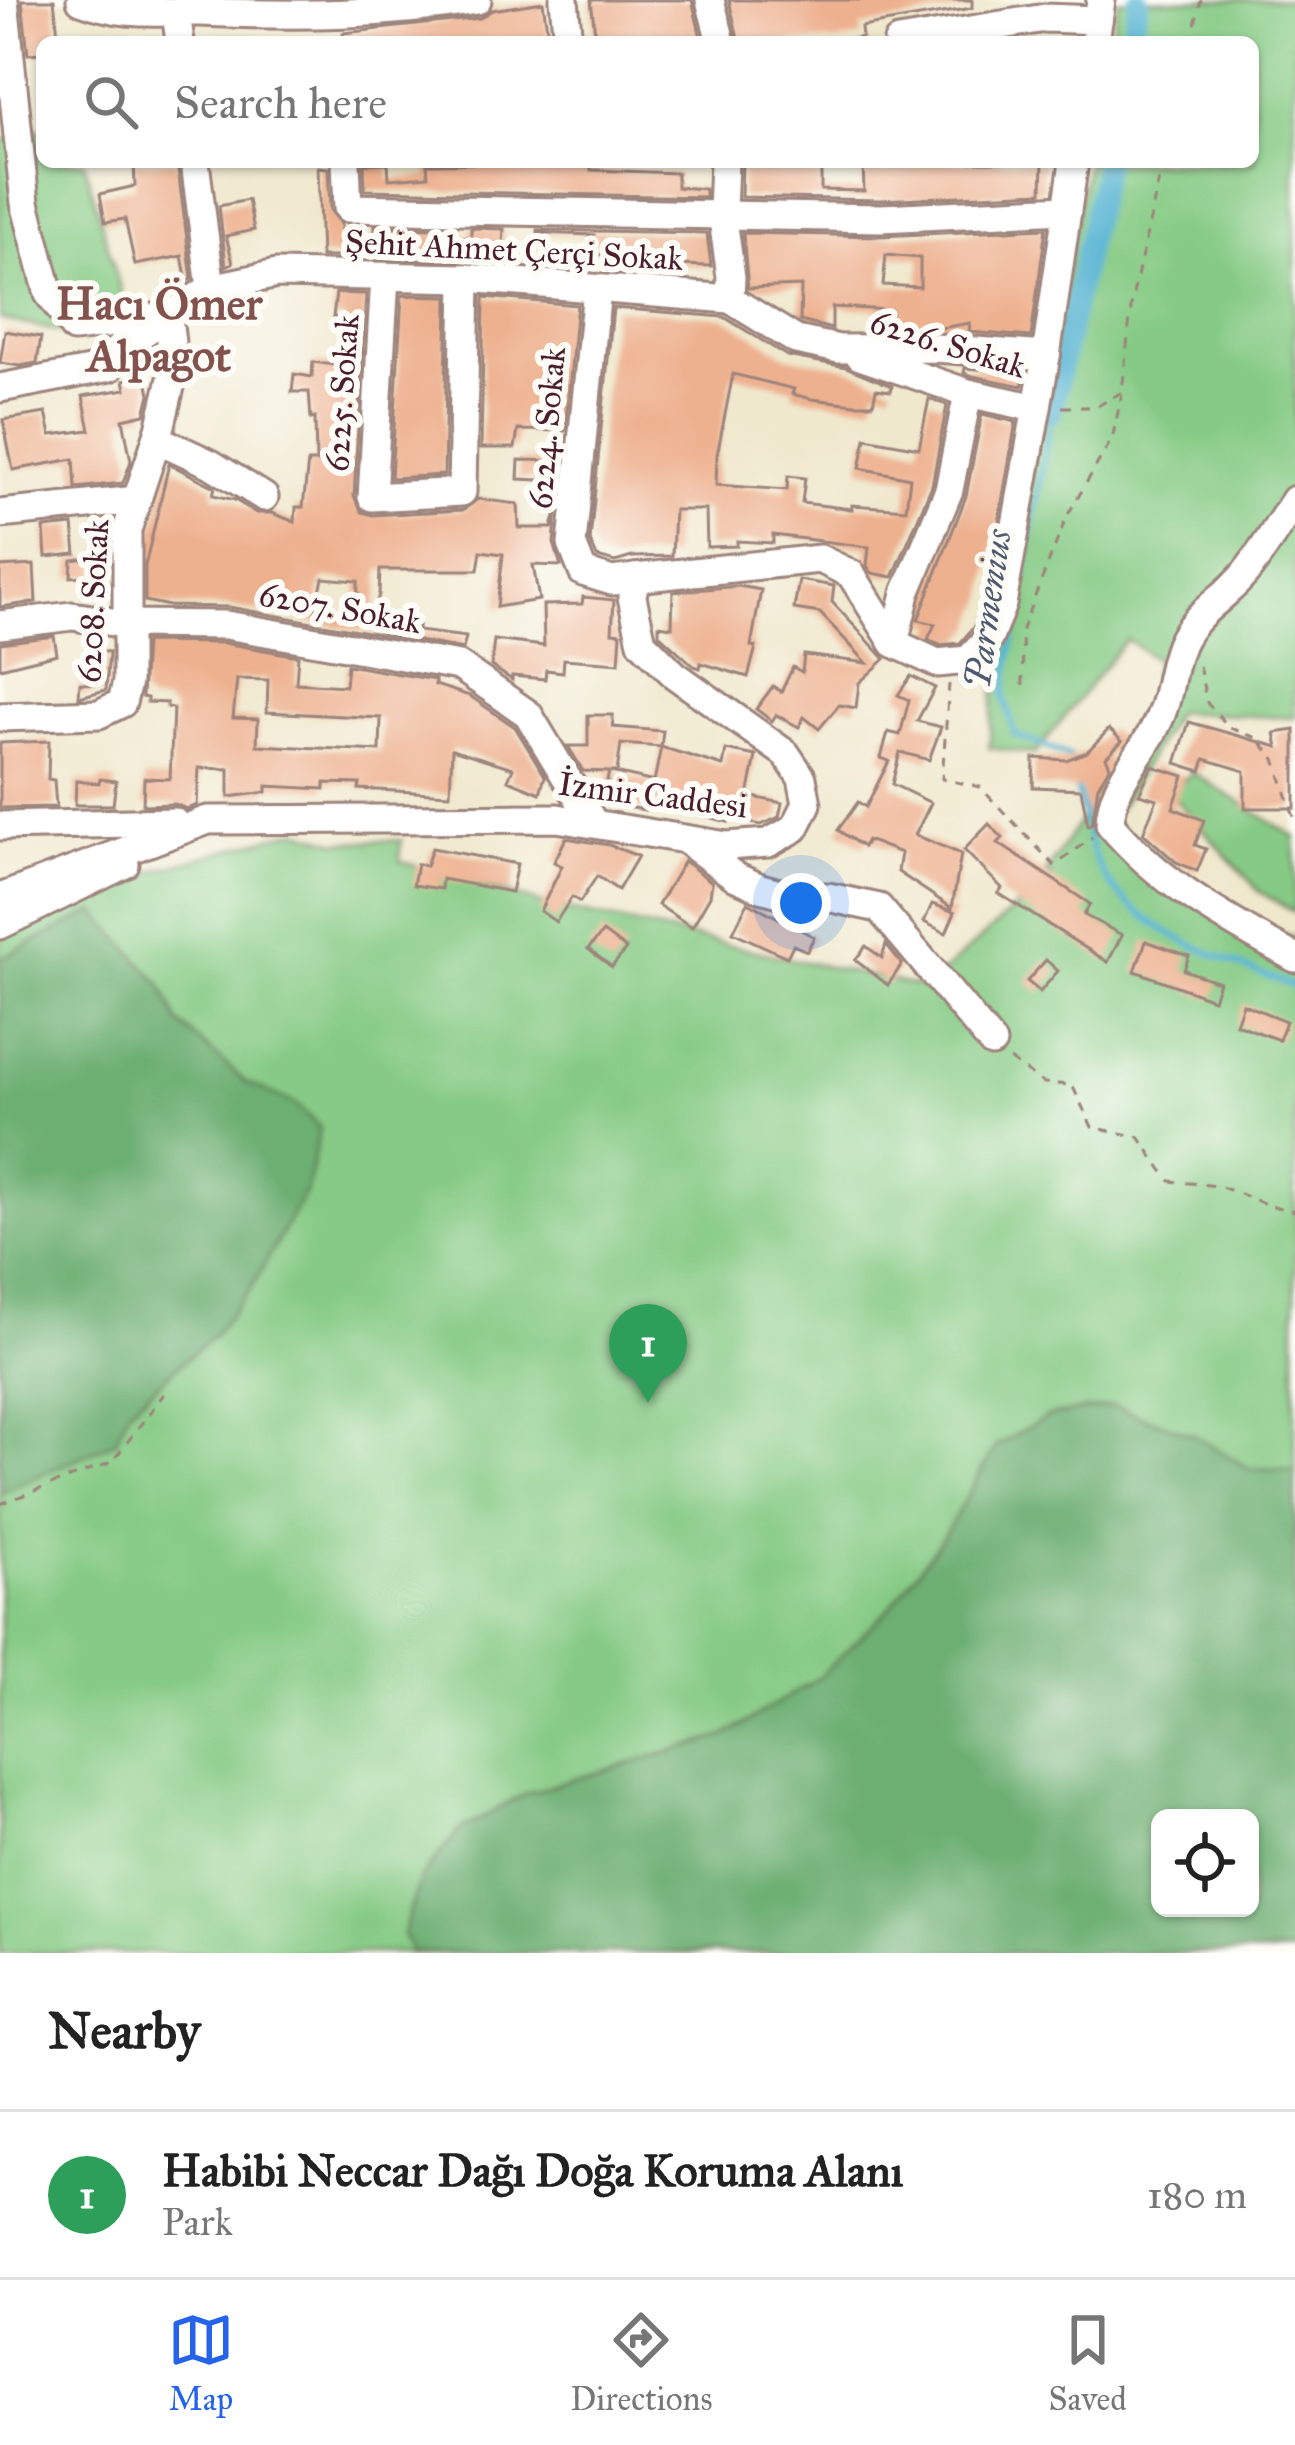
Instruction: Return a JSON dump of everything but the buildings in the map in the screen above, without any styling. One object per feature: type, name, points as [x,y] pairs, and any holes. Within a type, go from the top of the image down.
[{"type":"street","points":[[4,0],[5,82],[25,203],[49,293],[74,328],[168,316]]},
{"type":"street","points":[[81,0],[144,15],[293,9],[355,28],[477,0]]},
{"type":"street","points":[[565,0],[568,36]]},
{"type":"street","points":[[710,0],[720,36]]},
{"type":"street","points":[[176,12],[179,36]]},
{"type":"street","points":[[935,36],[1045,18],[1098,21]]},
{"type":"street","points":[[196,168],[211,288]]},
{"type":"street","points":[[346,168],[348,208],[881,218],[1066,209]]},
{"type":"street","points":[[724,168],[722,212],[730,299]]},
{"type":"street","points":[[634,578],[820,559],[851,574],[894,643],[937,663],[968,660],[989,638],[1002,604],[1051,408],[1046,356],[1073,168]]},
{"type":"street","name":"Şehit Ahmet Çerçi Sokak","points":[[0,388],[110,368],[117,350],[211,288],[278,274],[466,278],[730,299],[796,340],[839,349],[935,348],[1046,356]]},
{"type":"street","name":"6225. Sokak","points":[[385,277],[372,496],[461,492],[466,278]]},
{"type":"street","name":"6224. Sokak","points":[[597,289],[572,544],[584,572],[612,581],[634,578]]},
{"type":"street","name":"6208. Sokak","points":[[0,717],[99,714],[122,703],[128,682],[127,530],[174,370],[168,316]]},
{"type":"street","name":"6226. Sokak","points":[[839,349],[968,393],[1051,408]]},
{"type":"street","points":[[894,643],[906,593],[949,490],[968,393]]},
{"type":"street","points":[[157,439],[211,464],[264,497]]},
{"type":"street","points":[[0,514],[136,500]]},
{"type":"street","points":[[1295,500],[1243,576],[1198,616],[1180,646],[1172,690],[1154,731],[1126,771],[1110,805],[1110,824],[1139,859],[1185,896],[1295,958]]},
{"type":"street","name":"İzmir Caddesi","points":[[0,898],[208,820],[593,822],[727,846],[767,843],[796,828],[807,804],[802,778],[786,754],[675,675],[642,642],[632,597],[634,578]]},
{"type":"street","name":"6207. Sokak","points":[[0,626],[72,616],[126,624],[226,625],[459,666],[528,714],[593,822]]},
{"type":"street","points":[[0,826],[208,820]]},
{"type":"street","name":"İzmir Caddesi","points":[[0,925],[208,820]]},
{"type":"street","points":[[682,838],[736,877],[761,888],[798,898],[828,897],[879,908],[992,1043]]},
{"type":"path","points":[[1192,36],[1201,0]]},
{"type":"path","points":[[1023,685],[1022,629],[1067,516],[1112,439],[1132,299],[1162,168]]},
{"type":"path","points":[[1051,408],[1096,407],[1122,392]]},
{"type":"path","points":[[1197,656],[1207,703],[1230,728],[1257,738],[1275,759],[1295,820]]},
{"type":"path","points":[[950,664],[942,779],[980,787],[1055,866],[1075,848]]},
{"type":"path","points":[[992,1043],[1026,1075],[1042,1083],[1072,1085],[1093,1126],[1139,1137],[1170,1181],[1219,1186],[1271,1207],[1295,1211]]},
{"type":"path","points":[[0,1504],[112,1462],[164,1394]]},
{"type":"green space","points":[[1118,0],[1295,0],[1295,718],[1176,712],[1111,821],[1243,920],[1295,938],[1295,1953],[0,1953],[0,939],[49,901],[297,830],[338,842],[401,840],[400,861],[545,905],[925,988],[1051,876],[1046,872],[1162,697],[1153,677],[1157,661],[1126,639],[1035,754],[989,748],[1001,620],[1086,168],[1259,168],[1259,36],[1111,36]]},
{"type":"green space","points":[[36,131],[36,168],[86,168],[137,348],[0,319],[0,141]]},
{"type":"green space","points":[[1192,772],[1295,837],[1295,913],[1260,892],[1171,794]]},
{"type":"green space","points":[[95,911],[162,986],[178,1022],[247,1083],[296,1104],[320,1128],[307,1189],[252,1287],[214,1335],[128,1410],[116,1441],[0,1493],[0,959]]},
{"type":"green space","points":[[1113,1406],[1192,1434],[1249,1468],[1295,1470],[1295,1953],[412,1953],[403,1934],[420,1879],[459,1831],[527,1793],[725,1736],[818,1678],[890,1608],[945,1534],[996,1446],[1049,1416]]},
{"type":"waterway","name":"Parmenius","points":[[1131,36],[1139,0]]},
{"type":"waterway","name":"Parmenius","points":[[1051,413],[1104,168]]},
{"type":"waterway","name":"Parmenius","points":[[1051,413],[1004,696],[1015,735],[1069,756],[1071,766]]},
{"type":"waterway","name":"Parmenius","points":[[1076,785],[1095,858],[1128,904],[1181,939],[1295,987]]},
{"type":"place","name":"Habibi Neccar Dağı Doğa Koruma Alanı","points":[[648,1403]]},
{"type":"district","name":"Hacı Ömer Alpagot","points":[[159,329]]}]
